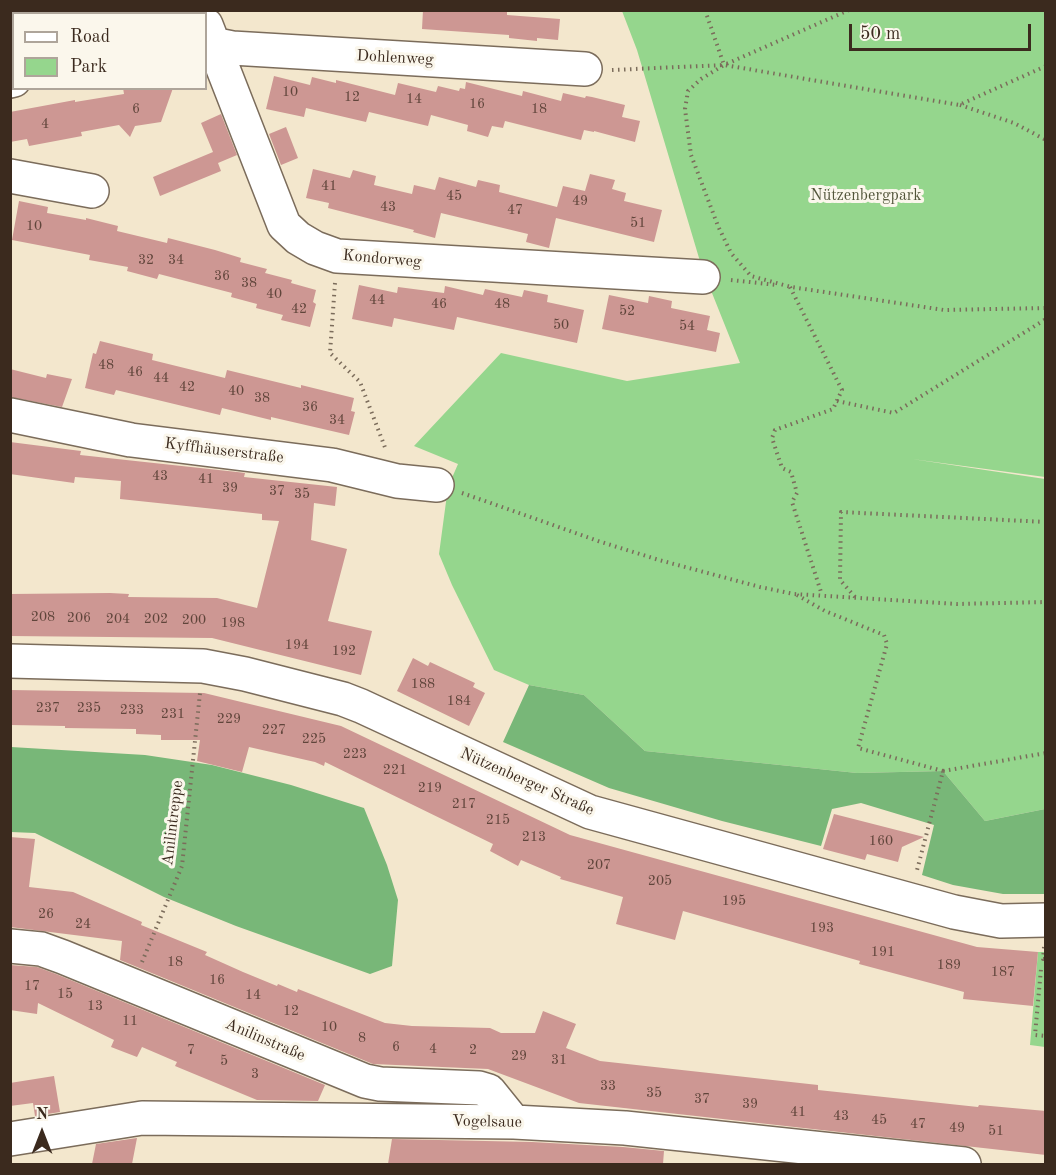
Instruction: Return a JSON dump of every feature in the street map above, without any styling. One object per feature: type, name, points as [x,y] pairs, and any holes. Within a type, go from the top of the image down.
[{"type":"street","name":"Dohlenweg","points":[[207,29],[232,48],[585,69]]},
{"type":"street","name":"Kondorweg","points":[[207,33],[284,225],[315,249],[337,256],[714,278]]},
{"type":"street","points":[[10,176],[92,190]]},
{"type":"street","name":"Kyffhäuserstraße","points":[[10,415],[131,440],[332,465],[397,481],[437,485]]},
{"type":"street","name":"Nützenberger Straße","points":[[10,661],[203,666],[245,674],[343,699],[361,706],[590,812],[954,912],[1001,921],[1046,920]]},
{"type":"street","name":"Anilinstraße","points":[[10,946],[41,949],[365,1081],[380,1084],[479,1088],[489,1091],[514,1122]]},
{"type":"street","name":"Vogelsaue","points":[[10,1139],[150,1118],[514,1122],[625,1128],[964,1164]]},
{"type":"path","points":[[705,10],[724,65]]},
{"type":"path","points":[[791,287],[751,276],[731,253],[718,226],[691,155],[685,109],[688,91],[701,79],[724,65],[849,10]]},
{"type":"path","points":[[585,69],[637,70],[724,65],[959,105],[1014,123],[1046,140]]},
{"type":"path","points":[[959,105],[1046,66]]},
{"type":"path","points":[[337,256],[330,354],[360,382],[397,481]]},
{"type":"path","points":[[714,278],[944,310],[1046,308]]},
{"type":"path","points":[[791,287],[816,343],[842,390],[833,409],[775,429],[772,438],[782,468],[791,472],[796,493],[792,501],[822,595]]},
{"type":"path","points":[[837,401],[894,413],[1046,319]]},
{"type":"path","points":[[437,485],[609,544],[760,587],[794,594],[957,604],[1046,602]]},
{"type":"path","points":[[855,598],[840,580],[841,512],[1046,522]]},
{"type":"path","points":[[794,594],[825,611],[884,635],[887,644],[858,748],[943,771],[1046,753]]},
{"type":"path","name":"Anilintreppe","points":[[133,985],[182,866],[200,691]]},
{"type":"path","points":[[916,875],[943,771]]},
{"type":"path","points":[[1046,970],[1041,969],[1035,1035],[1046,1036]]},
{"type":"green space","name":"Nützenbergpark","points":[[622,11],[1045,11],[1045,477],[912,459],[1045,479],[1045,809],[985,821],[943,771],[857,773],[645,751],[584,695],[529,685],[494,670],[439,554],[448,487],[458,464],[414,446],[501,353],[627,381],[740,363],[702,268],[637,50]]},
{"type":"green space","points":[[529,685],[584,695],[645,751],[857,773],[943,771],[985,821],[1045,809],[1045,894],[1003,894],[953,885],[922,875],[934,825],[861,803],[832,809],[821,846],[722,821],[609,788],[503,742]]},
{"type":"green space","points":[[11,747],[145,755],[212,765],[291,785],[364,808],[387,865],[398,900],[392,966],[370,974],[236,926],[164,897],[35,833],[11,832]]},
{"type":"green space","points":[[1038,952],[1045,952],[1045,1047],[1030,1045]]},
{"type":"building","points":[[423,10],[507,10],[507,15],[560,19],[558,40],[537,38],[537,41],[509,38],[509,35],[422,29]]},
{"type":"building","points":[[274,76],[310,85],[312,77],[336,83],[336,80],[395,95],[398,83],[436,92],[438,86],[459,91],[460,88],[465,89],[466,82],[522,96],[523,91],[561,101],[563,93],[625,105],[622,117],[640,121],[635,142],[584,130],[581,140],[505,121],[503,128],[492,126],[488,137],[467,131],[468,125],[431,115],[428,126],[369,112],[366,122],[306,108],[304,117],[266,109]]},
{"type":"building","points":[[123,90],[172,90],[161,122],[135,126],[130,137],[119,125],[81,132],[82,136],[29,146],[27,139],[10,142],[10,112],[124,94]]},
{"type":"building","points":[[221,114],[237,155],[218,163],[221,171],[160,196],[153,177],[213,152],[201,123]]},
{"type":"building","points":[[286,127],[298,158],[281,165],[269,134]]},
{"type":"building","points":[[313,169],[350,178],[353,170],[376,176],[374,185],[412,194],[414,185],[435,190],[439,177],[476,187],[478,180],[500,185],[499,192],[557,207],[563,186],[585,191],[590,174],[615,180],[612,189],[626,193],[624,201],[662,210],[654,242],[556,218],[549,248],[526,242],[528,234],[441,213],[435,238],[413,232],[414,230],[328,208],[329,203],[306,198]]},
{"type":"building","points":[[19,201],[48,207],[47,213],[86,220],[86,218],[118,226],[117,231],[167,243],[168,238],[215,250],[241,258],[240,262],[267,269],[265,273],[292,280],[291,283],[316,290],[313,302],[316,304],[310,327],[281,320],[283,315],[256,308],[257,304],[231,297],[232,293],[159,274],[157,279],[127,271],[128,267],[89,260],[90,255],[12,240]]},
{"type":"building","points":[[359,285],[397,293],[398,287],[444,293],[445,286],[483,295],[485,289],[522,297],[524,290],[548,295],[547,302],[584,310],[577,343],[457,317],[454,330],[394,318],[392,327],[352,319]]},
{"type":"building","points":[[609,295],[648,303],[649,296],[672,301],[671,308],[710,316],[707,330],[720,333],[716,352],[602,329]]},
{"type":"building","points":[[100,341],[153,354],[152,360],[225,378],[227,370],[354,398],[351,411],[355,412],[349,435],[222,408],[220,415],[116,390],[114,395],[85,388],[93,353],[96,354]]},
{"type":"building","points":[[10,369],[46,378],[47,374],[72,379],[62,407],[10,397]]},
{"type":"building","points":[[10,442],[81,451],[80,455],[237,472],[245,473],[244,477],[337,487],[335,506],[314,503],[311,540],[347,549],[328,621],[372,631],[361,675],[212,638],[10,636],[10,594],[110,593],[129,594],[128,597],[217,598],[257,608],[279,521],[262,520],[262,514],[120,499],[121,481],[75,477],[74,483],[10,474]]},
{"type":"building","points":[[413,658],[428,666],[430,662],[475,683],[473,687],[485,693],[469,726],[397,691]]},
{"type":"building","points":[[10,690],[204,693],[341,726],[570,835],[977,947],[1038,952],[1033,1006],[963,999],[964,992],[859,964],[860,961],[683,911],[675,940],[616,924],[623,897],[560,879],[561,877],[521,860],[518,866],[490,851],[493,844],[325,762],[324,766],[249,747],[242,772],[197,761],[200,740],[161,740],[161,735],[136,734],[136,729],[10,725]]},
{"type":"building","points":[[834,814],[924,837],[902,847],[898,862],[867,854],[865,860],[823,849]]},
{"type":"building","points":[[10,837],[35,839],[29,887],[73,892],[142,922],[141,925],[207,952],[205,955],[243,972],[277,986],[278,984],[297,992],[298,989],[385,1023],[490,1028],[501,1033],[535,1033],[543,1011],[576,1024],[566,1048],[600,1061],[818,1085],[818,1090],[978,1107],[979,1105],[1046,1111],[1046,1155],[579,1103],[488,1069],[373,1064],[120,960],[122,941],[10,927]]},
{"type":"building","points":[[10,965],[37,967],[56,974],[325,1085],[318,1101],[257,1100],[175,1066],[177,1062],[142,1047],[137,1057],[111,1047],[114,1040],[38,1003],[37,1014],[10,1010]]},
{"type":"building","points":[[54,1076],[60,1112],[35,1116],[33,1103],[10,1106],[10,1083]]},
{"type":"building","points":[[137,1138],[132,1164],[92,1164],[96,1144]]},
{"type":"building","points":[[392,1139],[532,1142],[664,1151],[663,1164],[388,1164]]}]
